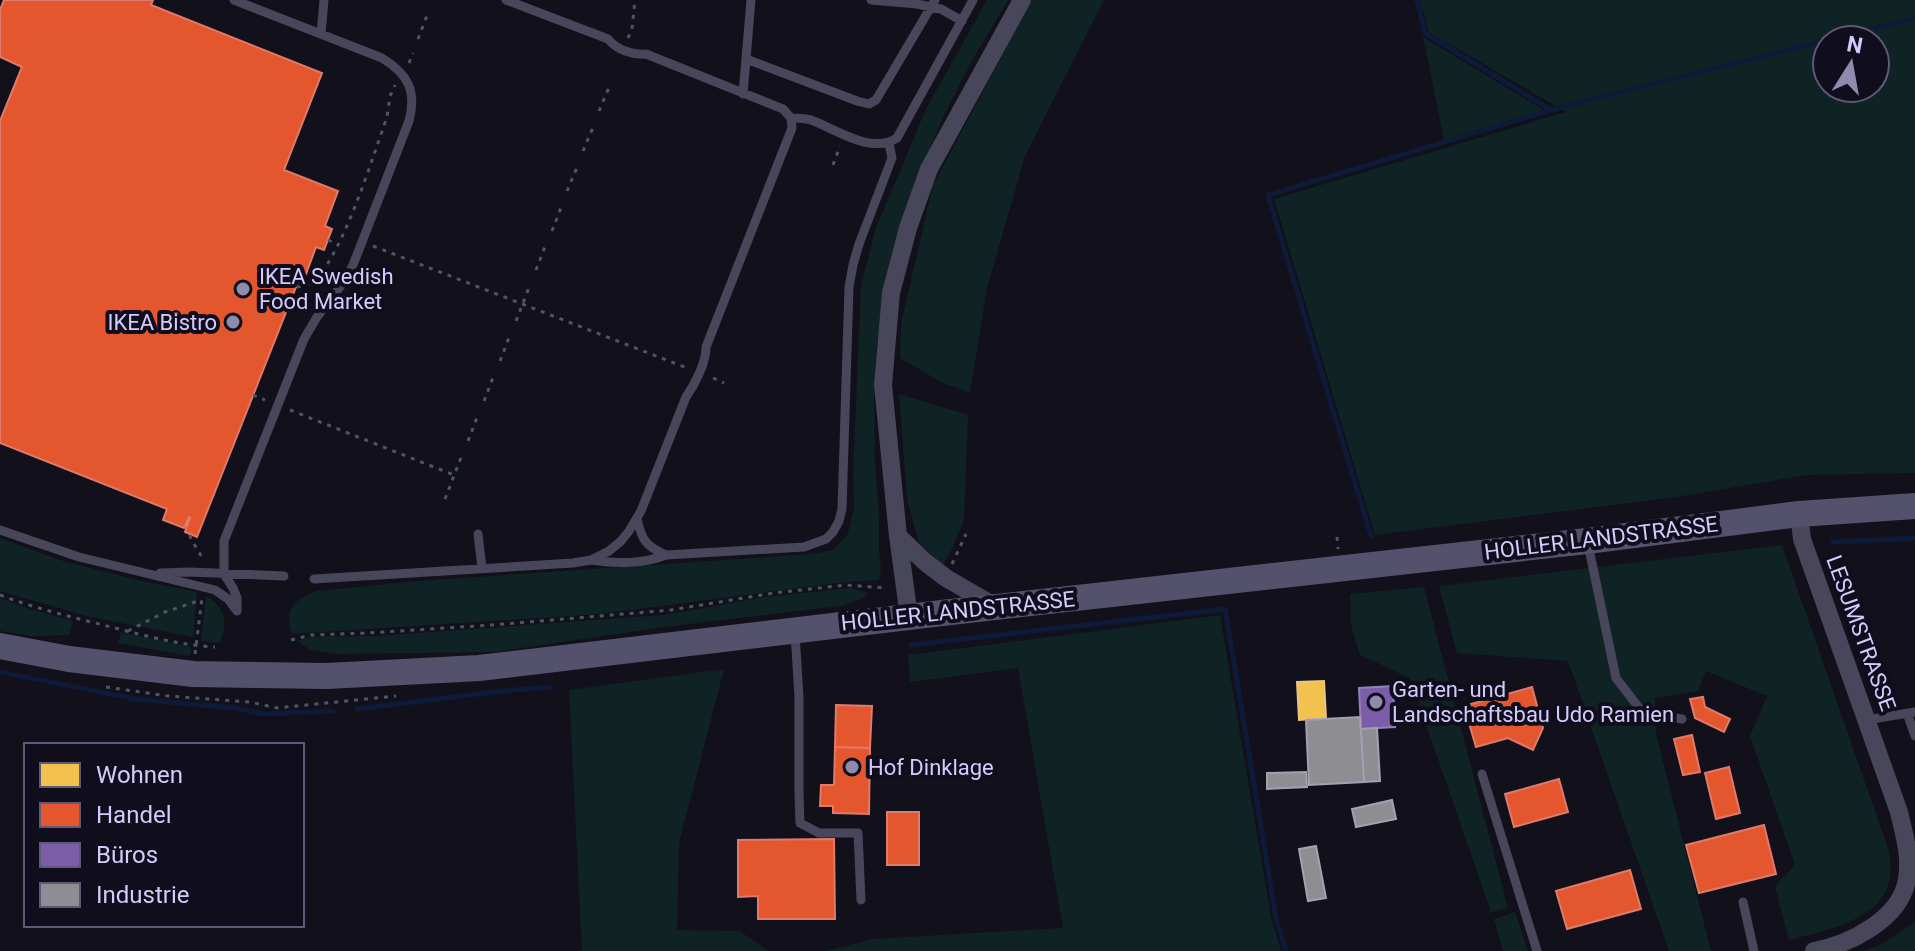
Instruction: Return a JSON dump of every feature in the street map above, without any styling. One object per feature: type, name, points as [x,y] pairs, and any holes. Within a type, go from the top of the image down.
[{"type":"main road","name":"HOLLER LANDSTRASSE","points":[[0,646],[69,659],[193,674],[327,676],[479,668],[996,607],[1341,573],[1799,514],[1915,506]]},
{"type":"street","points":[[909,617],[883,385],[891,293],[908,228],[929,169],[1022,0]]},
{"type":"street","name":"LESUMSTRASSE","points":[[1799,514],[1802,539],[1899,812],[1911,882],[1896,907],[1861,935],[1814,951]]},
{"type":"street","points":[[898,536],[946,578],[996,607]]},
{"type":"lane","points":[[0,530],[79,557],[215,590],[228,599],[237,611],[237,598],[224,574],[224,541],[304,339],[353,265],[409,121],[412,100],[402,73],[382,58],[234,0]]},
{"type":"lane","points":[[321,34],[324,0]]},
{"type":"lane","points":[[314,579],[573,563],[591,560],[621,541],[637,519],[686,397],[692,389],[792,128],[791,118],[783,109],[646,54],[636,55],[614,46],[608,39],[506,0]]},
{"type":"lane","points":[[743,94],[751,0]]},
{"type":"lane","points":[[871,0],[933,4],[962,21]]},
{"type":"lane","points":[[791,118],[807,119],[868,142],[889,143],[897,138],[973,0]]},
{"type":"lane","points":[[746,59],[869,104],[876,100],[933,4]]},
{"type":"lane","points":[[591,560],[607,563],[655,560],[666,555],[804,547],[826,539],[833,532],[839,521],[843,493],[849,287],[859,244],[892,158],[889,143]]},
{"type":"lane","points":[[637,519],[647,545],[666,555]]},
{"type":"lane","points":[[478,534],[482,568]]},
{"type":"lane","points":[[1587,541],[1616,678],[1643,713],[1682,719]]},
{"type":"lane","points":[[152,574],[190,572],[284,576]]},
{"type":"lane","points":[[795,630],[800,823],[819,833],[858,833],[861,900]]},
{"type":"lane","points":[[1866,720],[1911,712],[1915,736]]},
{"type":"lane","points":[[1482,774],[1537,951]]},
{"type":"lane","points":[[1743,902],[1754,951]]},
{"type":"path","points":[[628,38],[635,0]]},
{"type":"path","points":[[418,39],[428,13]]},
{"type":"path","points":[[407,66],[413,53]]},
{"type":"path","points":[[297,287],[307,286],[316,278],[339,245],[387,117],[396,81]]},
{"type":"path","points":[[599,111],[610,85]]},
{"type":"path","points":[[583,151],[594,125]]},
{"type":"path","points":[[833,165],[841,142]]},
{"type":"path","points":[[567,191],[578,165]]},
{"type":"path","points":[[552,231],[562,205]]},
{"type":"path","points":[[344,233],[352,237]]},
{"type":"path","points":[[328,240],[339,245]]},
{"type":"path","points":[[368,244],[724,383]]},
{"type":"path","points":[[536,270],[546,244]]},
{"type":"path","points":[[516,321],[530,285]]},
{"type":"path","points":[[500,361],[510,335]]},
{"type":"path","points":[[484,401],[494,375]]},
{"type":"path","points":[[253,395],[269,401]]},
{"type":"path","points":[[286,408],[454,475]]},
{"type":"path","points":[[468,441],[478,415]]},
{"type":"path","points":[[445,499],[462,455]]},
{"type":"path","points":[[190,535],[205,562]]},
{"type":"path","points":[[291,640],[311,635],[492,625],[671,610],[846,585],[906,588]]},
{"type":"path","points":[[195,646],[202,594]]},
{"type":"path","points":[[0,595],[26,605],[128,631],[195,646],[215,647]]},
{"type":"path","points":[[128,631],[165,612],[201,600]]},
{"type":"green space","points":[[987,0],[1008,0],[945,113],[922,167],[882,310],[874,399],[879,580],[600,614],[292,634],[289,618],[293,606],[317,591],[833,550],[848,534],[854,508],[861,285],[876,228],[926,109]]},
{"type":"green space","points":[[1032,0],[1104,0],[1025,156],[987,288],[970,392],[943,383],[900,358],[901,324],[933,185]]},
{"type":"green space","points":[[1420,0],[1915,0],[1915,473],[1807,475],[1676,497],[1375,535],[1274,199],[1566,112],[1429,32]]},
{"type":"green space","points":[[1423,37],[1544,110],[1444,140]]},
{"type":"green space","points":[[899,394],[968,415],[964,520],[942,566],[919,542],[907,500]]},
{"type":"green space","points":[[0,538],[63,561],[197,592],[193,637],[90,617],[0,591]]},
{"type":"green space","points":[[1782,545],[1889,851],[1890,873],[1886,891],[1877,903],[1851,921],[1789,940],[1775,886],[1795,865],[1750,736],[1767,696],[1706,671],[1698,691],[1655,698],[1656,734],[1711,951],[1669,951],[1568,661],[1457,653],[1439,586]]},
{"type":"green space","points":[[1424,587],[1508,908],[1491,912],[1410,678],[1360,655],[1351,625],[1350,594]]},
{"type":"green space","points":[[850,588],[869,593],[840,606],[664,627],[495,652],[334,654],[310,650],[297,641],[310,637],[376,636],[663,615],[765,597]]},
{"type":"green space","points":[[206,596],[217,605],[223,616],[224,629],[219,643],[201,641]]},
{"type":"green space","points":[[0,598],[73,621],[69,635],[31,636],[0,631]]},
{"type":"green space","points":[[1220,615],[1271,917],[1281,951],[826,951],[873,939],[1063,928],[1018,668],[910,682],[908,655]]},
{"type":"green space","points":[[121,632],[191,647],[190,656],[118,643]]},
{"type":"green space","points":[[724,669],[679,843],[677,930],[740,931],[768,951],[582,951],[569,690]]},
{"type":"green space","points":[[1515,912],[1528,951],[1503,951],[1494,919]]},
{"type":"green space","points":[[1915,922],[1915,951],[1861,951],[1880,945]]},
{"type":"building: Wohnen","points":[[1324,681],[1326,718],[1299,720],[1297,682]]},
{"type":"building: Handel","points":[[4,0],[153,0],[151,5],[322,73],[284,170],[338,191],[325,226],[332,229],[324,250],[316,247],[306,274],[302,272],[197,537],[185,532],[189,517],[184,528],[163,520],[167,509],[0,443],[0,121],[22,67],[0,57],[0,10]]},
{"type":"building: Handel","points":[[1532,687],[1543,728],[1533,750],[1508,738],[1476,747],[1464,706]]},
{"type":"building: Handel","points":[[1703,697],[1705,707],[1730,719],[1724,732],[1695,718],[1690,699]]},
{"type":"building: Handel","points":[[836,705],[872,706],[870,748],[835,747]]},
{"type":"building: Handel","points":[[1692,735],[1700,772],[1683,775],[1674,739]]},
{"type":"building: Handel","name":"Hof Dinklage","points":[[835,747],[870,748],[869,814],[833,813],[833,806],[820,806],[821,785],[834,785]]},
{"type":"building: Handel","points":[[1729,767],[1740,813],[1716,819],[1705,773]]},
{"type":"building: Handel","points":[[1559,779],[1568,812],[1514,827],[1505,794]]},
{"type":"building: Handel","points":[[887,812],[919,812],[919,865],[887,865]]},
{"type":"building: Handel","points":[[1764,825],[1776,874],[1699,893],[1686,845]]},
{"type":"building: Handel","points":[[834,839],[835,919],[758,919],[758,896],[738,897],[738,840]]},
{"type":"building: Handel","points":[[1630,870],[1641,909],[1567,929],[1556,891]]},
{"type":"building: Büros","name":"Garten- und Landschaftsbau Udo Ramien","points":[[1393,686],[1395,727],[1361,729],[1359,688]]},
{"type":"building: Industrie","points":[[1360,717],[1364,782],[1309,785],[1306,720]]},
{"type":"building: Industrie","points":[[1377,728],[1380,781],[1364,782],[1361,729]]},
{"type":"building: Industrie","points":[[1306,772],[1307,787],[1267,789],[1267,773]]},
{"type":"building: Industrie","points":[[1392,800],[1396,819],[1356,827],[1352,809]]},
{"type":"building: Industrie","points":[[1316,846],[1326,898],[1308,901],[1299,849]]},
{"type":"waterway","points":[[1417,0],[1425,33],[1551,110],[1811,44]]},
{"type":"waterway","points":[[1891,24],[1915,18]]},
{"type":"waterway","points":[[1371,536],[1268,195],[1551,110]]},
{"type":"waterway","points":[[1833,542],[1915,538]]},
{"type":"waterway","points":[[911,645],[1225,609],[1276,918],[1286,951]]},
{"type":"waterway","points":[[0,672],[136,699],[235,708],[264,714],[333,711]]},
{"type":"waterway","points":[[357,709],[551,687]]},
{"type":"place","name":"IKEA Swedish Food Market","points":[[243,289]]},
{"type":"place","name":"IKEA Bistro","points":[[233,322]]},
{"type":"place","name":"Garten- und Landschaftsbau Udo Ramien","points":[[1376,702]]},
{"type":"place","name":"Hof Dinklage","points":[[852,767]]}]
